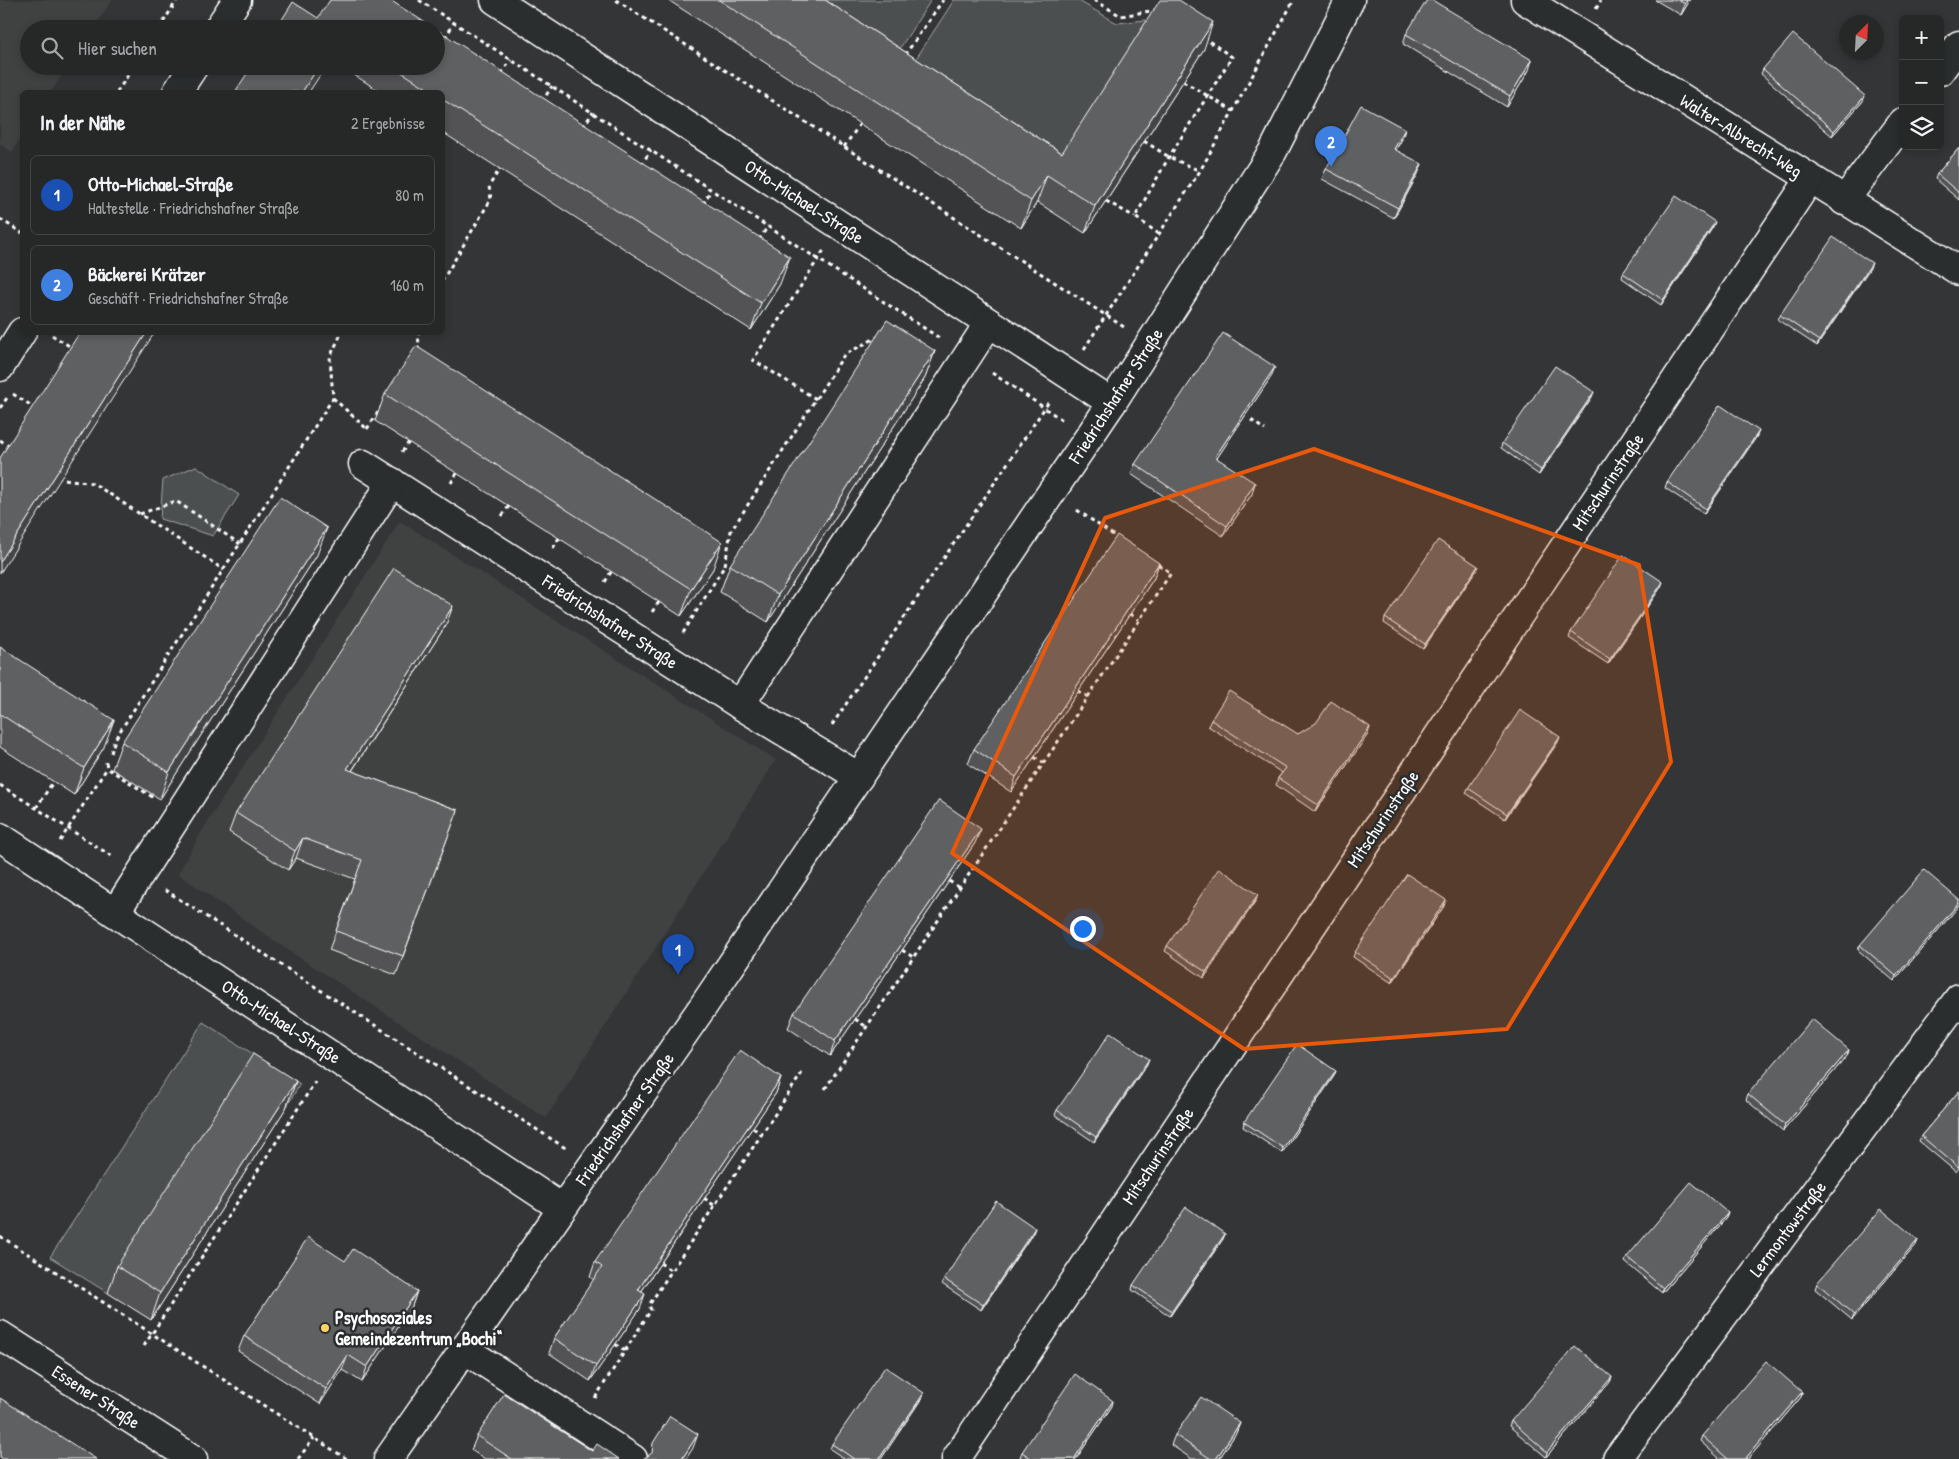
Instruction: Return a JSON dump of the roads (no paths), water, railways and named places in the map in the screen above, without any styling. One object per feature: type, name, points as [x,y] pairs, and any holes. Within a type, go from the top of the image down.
[{"type":"street","points":[[224,20],[237,0]]},
{"type":"street","name":"Otto-Michael-Straße","points":[[495,0],[1112,403]]},
{"type":"street","name":"Friedrichshafner Straße","points":[[388,1459],[704,1005],[1089,438],[1272,151],[1350,0]]},
{"type":"street","name":"Walter-Albrecht-Weg","points":[[1525,0],[1844,201],[1959,270]]},
{"type":"street","points":[[1944,66],[1959,45]]},
{"type":"street","points":[[178,90],[188,75]]},
{"type":"street","points":[[1844,201],[1899,127]]},
{"type":"street","name":"Mitschurinstraße","points":[[956,1459],[1810,179]]},
{"type":"street","points":[[740,704],[989,323]]},
{"type":"street","points":[[0,367],[20,335]]},
{"type":"street","name":"Friedrichshafner Straße","points":[[363,464],[740,704],[859,777]]},
{"type":"street","points":[[115,913],[392,482]]},
{"type":"street","name":"Otto-Michael-Straße","points":[[0,837],[562,1208]]},
{"type":"street","name":"Lermontowstraße","points":[[1617,1459],[1959,998]]},
{"type":"street","name":"Essener Straße","points":[[0,1335],[193,1459]]},
{"type":"street","points":[[464,1350],[634,1459]]},
{"type":"place","name":"Bäckerei Krätzer","points":[[1331,167]]},
{"type":"place","name":"Otto-Michael-Straße","points":[[678,975]]},
{"type":"place","name":"Psychosoziales Gemeindezentrum „Bochi“","points":[[325,1328]]}]
